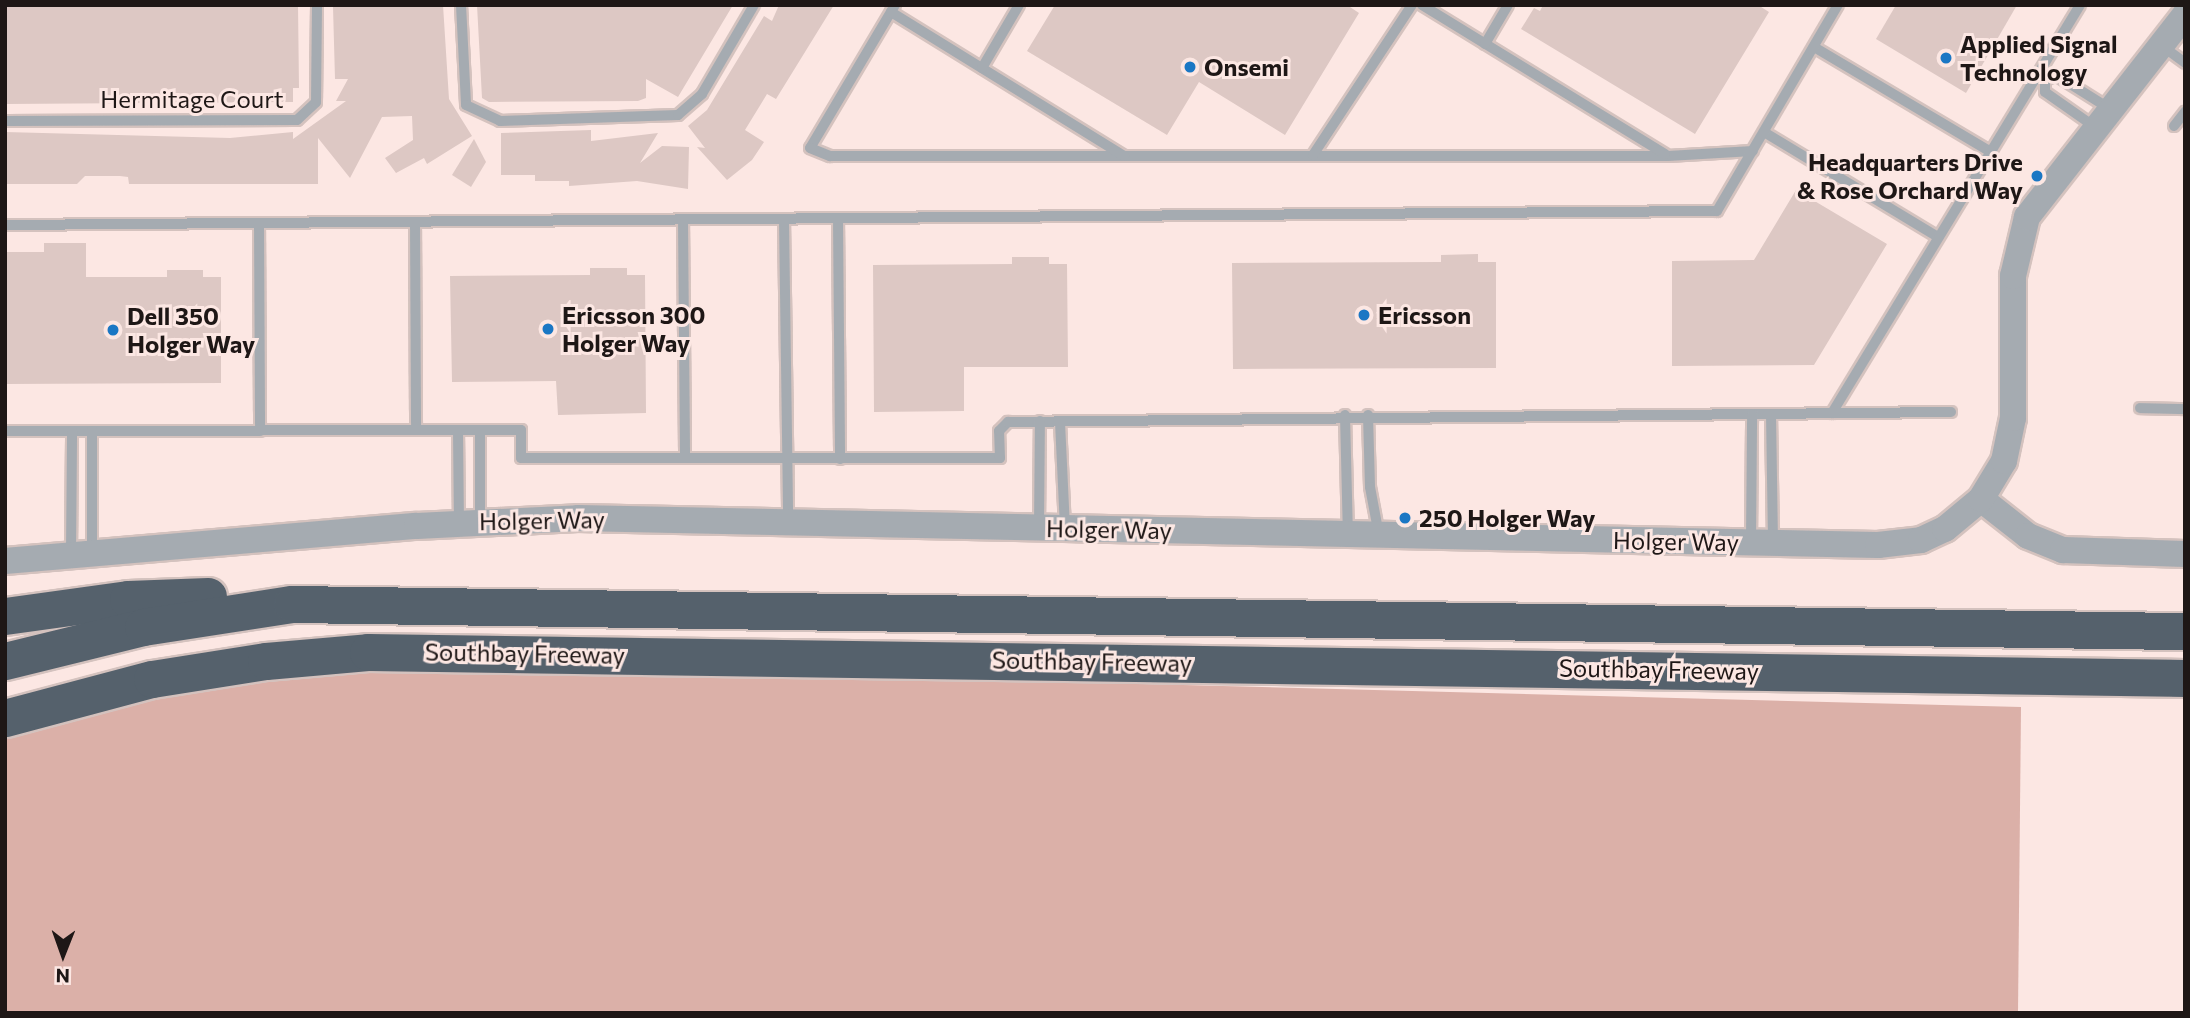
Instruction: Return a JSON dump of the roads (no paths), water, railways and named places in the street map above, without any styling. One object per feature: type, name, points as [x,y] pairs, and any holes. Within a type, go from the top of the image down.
[{"type":"highway","points":[[5,616],[128,599],[237,595],[292,604]]},
{"type":"highway","name":"Southbay Freeway","points":[[5,661],[143,627],[292,604],[2185,631]]},
{"type":"highway","points":[[5,702],[164,663],[312,638],[693,640],[742,643],[779,656]]},
{"type":"highway","name":"Southbay Freeway","points":[[5,718],[152,680],[266,661],[368,652],[2185,678]]},
{"type":"street","points":[[2185,15],[2038,201],[2016,246],[2011,440],[1980,499],[2028,537],[2063,550],[2185,554]]},
{"type":"street","name":"Holger Way","points":[[5,561],[470,522],[788,522],[1878,545],[1922,540],[1945,528],[1980,499]]},
{"type":"lane","name":"Hermitage Court","points":[[5,121],[297,120],[316,102],[317,5]]},
{"type":"lane","points":[[461,5],[466,105],[500,121],[678,115],[702,94],[754,5]]},
{"type":"lane","points":[[982,68],[1018,5]]},
{"type":"lane","points":[[1313,155],[1412,5]]},
{"type":"lane","points":[[1422,5],[1668,156]]},
{"type":"lane","points":[[1485,44],[1508,5]]},
{"type":"lane","points":[[5,226],[1717,211],[1838,5]]},
{"type":"lane","points":[[1832,414],[1938,237],[2041,78],[2080,5]]},
{"type":"lane","points":[[1124,156],[893,9],[810,148],[830,156],[1124,156],[1313,155],[1668,156],[1753,151]]},
{"type":"lane","points":[[2161,45],[2185,63]]},
{"type":"lane","points":[[1814,47],[1991,152]]},
{"type":"lane","points":[[2041,78],[2056,75],[2103,118]]},
{"type":"lane","points":[[2041,78],[2045,92],[2103,118]]},
{"type":"lane","points":[[2174,126],[2185,112]]},
{"type":"lane","points":[[1764,132],[1938,237]]},
{"type":"lane","points":[[838,219],[840,458]]},
{"type":"lane","points":[[683,220],[685,458]]},
{"type":"lane","points":[[784,220],[788,522]]},
{"type":"lane","points":[[259,223],[260,430]]},
{"type":"lane","points":[[415,223],[416,430]]},
{"type":"lane","points":[[2140,408],[2185,409]]},
{"type":"lane","points":[[5,431],[521,429],[521,458],[1000,458],[999,431],[1008,422],[1345,415],[1951,412]]},
{"type":"lane","points":[[1752,414],[1762,543]]},
{"type":"lane","points":[[1762,543],[1771,414]]},
{"type":"lane","points":[[1345,415],[1348,534]]},
{"type":"lane","points":[[1368,415],[1370,487],[1379,535]]},
{"type":"lane","points":[[1040,421],[1052,527]]},
{"type":"lane","points":[[1052,527],[1060,422]]},
{"type":"lane","points":[[458,430],[470,522]]},
{"type":"lane","points":[[470,522],[480,430]]},
{"type":"lane","points":[[72,431],[81,554]]},
{"type":"lane","points":[[81,554],[92,431]]},
{"type":"place","name":"Applied Signal Technology","points":[[1946,58]]},
{"type":"place","name":"Onsemi","points":[[1190,67]]},
{"type":"place","name":"Headquarters Drive & Rose Orchard Way","points":[[2037,176]]},
{"type":"place","name":"Ericsson","points":[[1364,315]]},
{"type":"place","name":"Ericsson 300 Holger Way","points":[[548,329]]},
{"type":"place","name":"Dell 350 Holger Way","points":[[113,330]]},
{"type":"place","name":"250 Holger Way","points":[[1405,518]]}]
